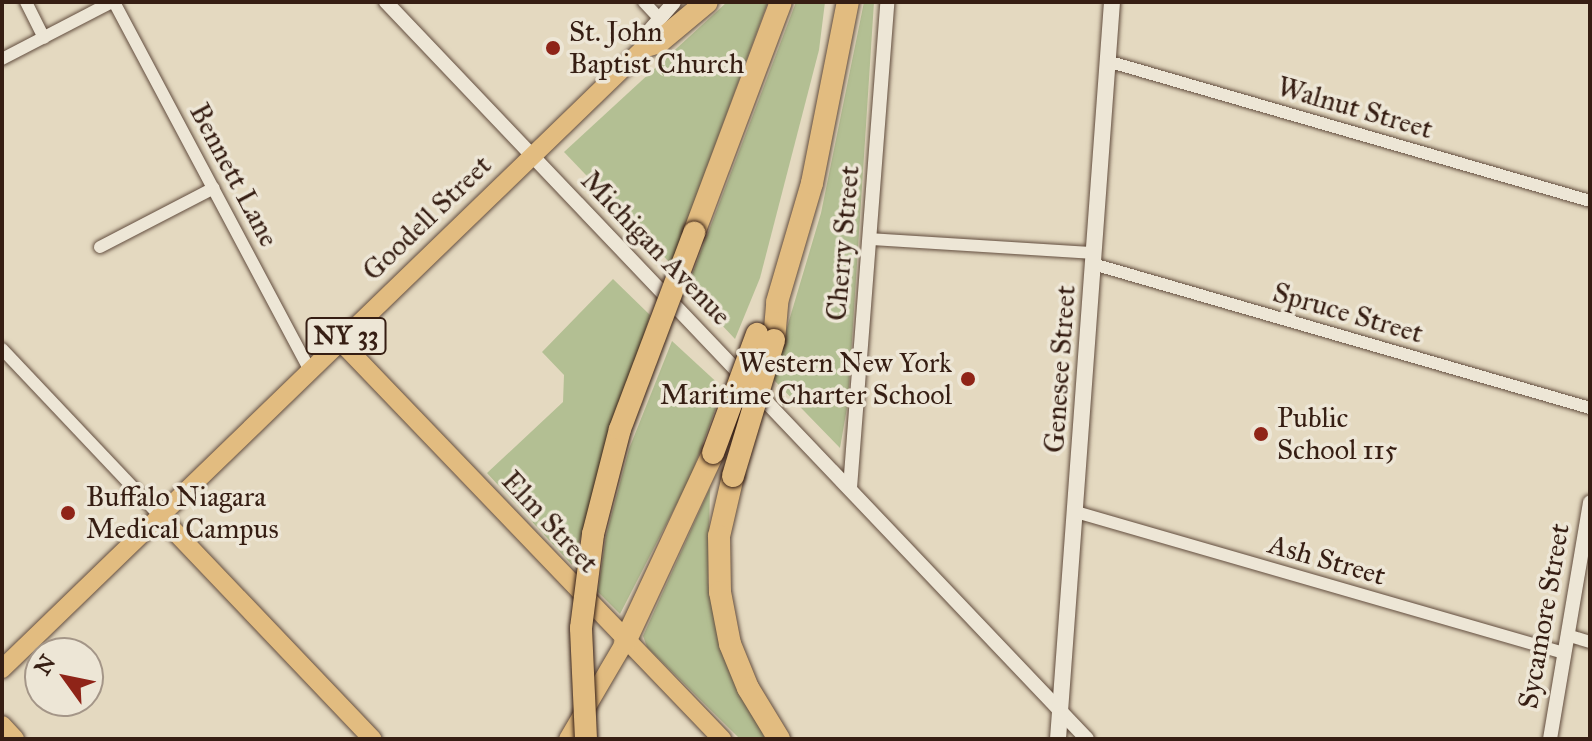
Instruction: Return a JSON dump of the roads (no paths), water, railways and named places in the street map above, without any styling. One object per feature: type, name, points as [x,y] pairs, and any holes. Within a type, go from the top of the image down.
[{"type":"highway","name":"NY 33","points":[[646,46],[659,42],[707,2]]},
{"type":"highway","points":[[586,739],[581,628],[593,534],[620,429],[781,2]]},
{"type":"highway","points":[[779,739],[748,688],[730,644],[720,592],[719,536],[733,476],[774,340],[777,302],[812,183],[848,2]]},
{"type":"highway","points":[[625,642],[713,453],[757,334],[777,302]]},
{"type":"main road","name":"Genesee Street","points":[[1058,739],[1112,2]]},
{"type":"main road","name":"Goodell Street","points":[[2,669],[646,46]]},
{"type":"main road","name":"Elm Street","points":[[340,341],[625,642],[722,739]]},
{"type":"main road","points":[[160,516],[372,739]]},
{"type":"main road","points":[[568,739],[625,642]]},
{"type":"main road","points":[[2,725],[15,739]]},
{"type":"street","points":[[26,2],[44,38]]},
{"type":"street","points":[[2,59],[113,2]]},
{"type":"street","name":"Bennett Lane","points":[[113,2],[310,370]]},
{"type":"street","name":"Michigan Avenue","points":[[386,2],[1087,739]]},
{"type":"street","points":[[644,2],[659,18]]},
{"type":"street","name":"Goodell Street","points":[[646,46],[659,18],[674,2]]},
{"type":"street","name":"Cherry Street","points":[[850,488],[887,2]]},
{"type":"street","name":"Walnut Street","points":[[1107,61],[1590,201]]},
{"type":"street","points":[[100,247],[214,188]]},
{"type":"street","name":"Spruce Street","points":[[870,239],[1093,258],[1590,408]]},
{"type":"street","points":[[2,349],[160,516]]},
{"type":"street","name":"Sycamore Street","points":[[1550,739],[1590,502]]},
{"type":"street","name":"Ash Street","points":[[1076,512],[1564,653]]},
{"type":"street","points":[[1567,635],[1590,642]]},
{"type":"place","name":"St. John Baptist Church","points":[[553,48]]},
{"type":"place","name":"Western New York Maritime Charter School","points":[[968,379]]},
{"type":"place","name":"Public School 115","points":[[1261,434]]},
{"type":"place","name":"Buffalo Niagara Medical Campus","points":[[68,513]]}]
